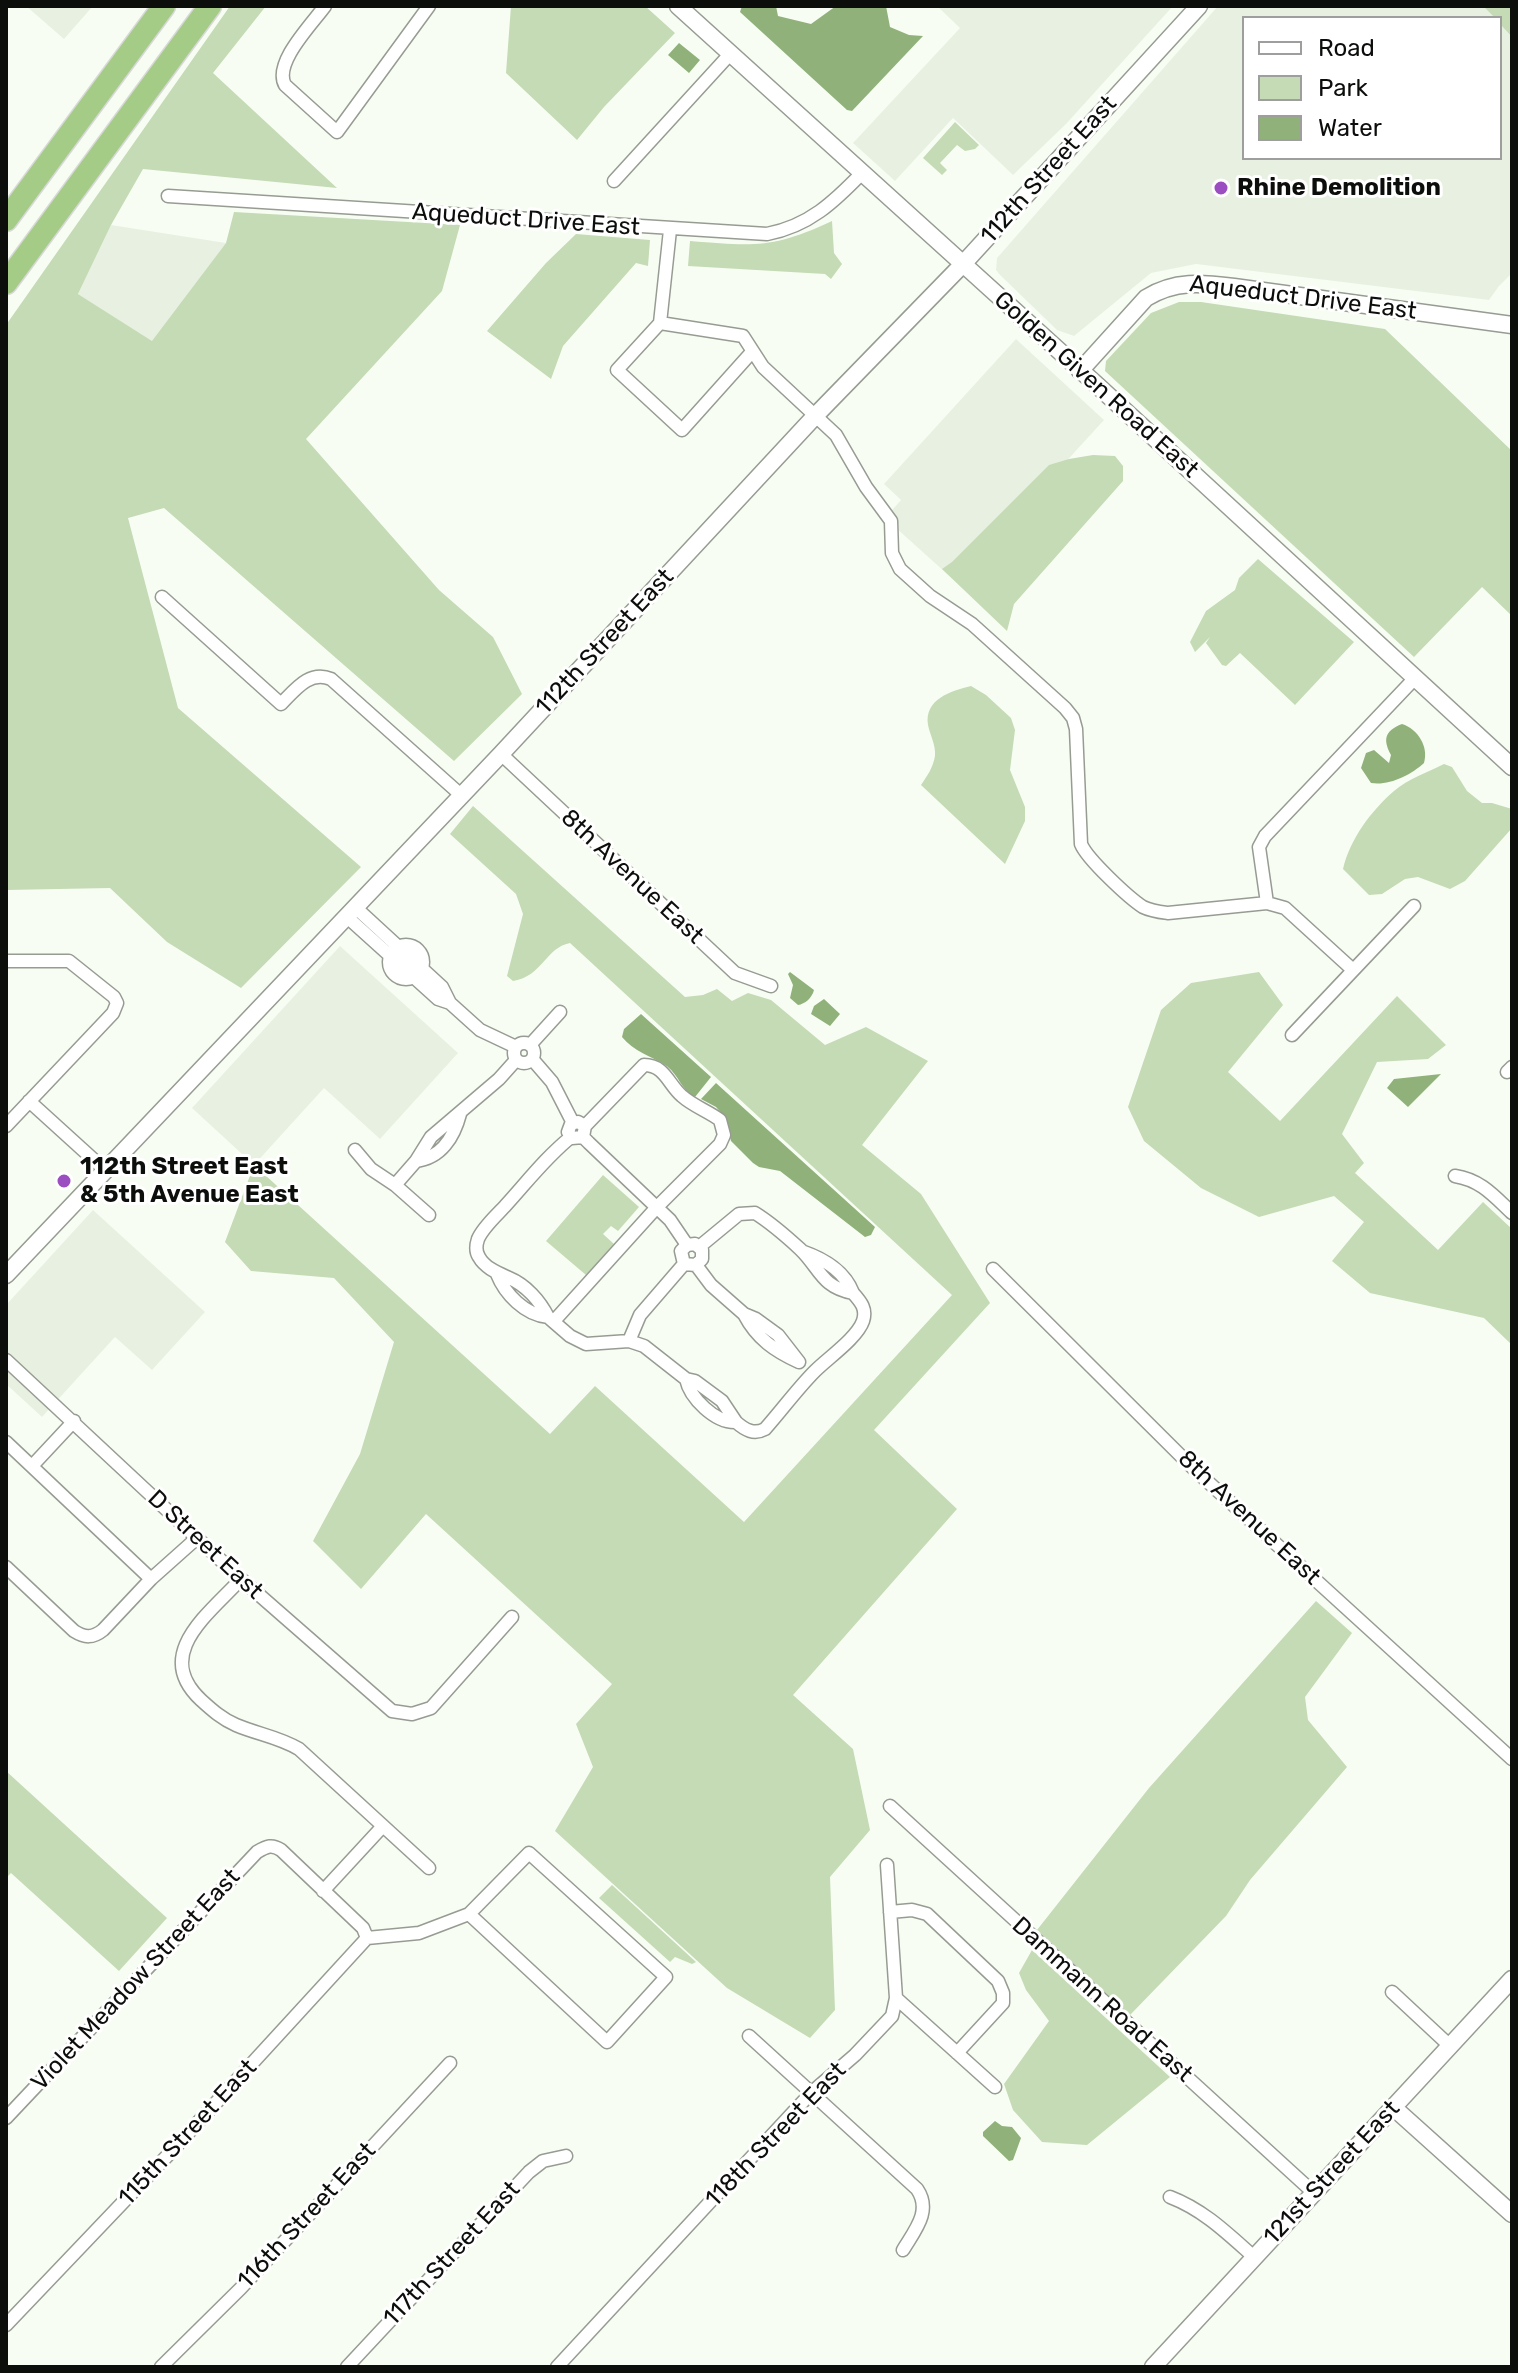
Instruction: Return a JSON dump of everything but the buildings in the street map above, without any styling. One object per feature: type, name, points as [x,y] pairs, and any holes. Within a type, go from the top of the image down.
[{"type":"highway","points":[[6,220],[164,6]]},
{"type":"highway","points":[[6,283],[210,6]]},
{"type":"street","points":[[325,6],[285,60],[281,75],[285,85],[337,132],[429,6]]},
{"type":"street","name":"Golden Given Road East","points":[[678,6],[1512,767]]},
{"type":"street","name":"112th Street East","points":[[6,1275],[501,754],[816,415],[963,264],[1199,6]]},
{"type":"street","points":[[614,181],[731,53]]},
{"type":"street","name":"Aqueduct Drive East","points":[[168,196],[670,236],[755,235],[789,229],[811,220],[863,172]]},
{"type":"street","points":[[670,236],[660,323],[617,370],[682,430],[751,353]]},
{"type":"street","name":"Aqueduct Drive East","points":[[1080,371],[1146,298],[1177,284],[1223,285],[1512,325]]},
{"type":"street","points":[[660,323],[743,336],[751,353],[763,367],[836,435],[866,487],[891,521],[892,553],[900,569],[930,596],[972,624],[1073,718],[1077,739],[1081,844],[1089,858],[1141,905],[1157,912],[1279,904],[1353,970]]},
{"type":"street","points":[[162,597],[281,704],[305,680],[320,676],[331,679],[461,795]]},
{"type":"street","points":[[1267,903],[1259,847],[1265,836],[1416,677]]},
{"type":"street","name":"8th Avenue East","points":[[501,754],[735,973],[771,986]]},
{"type":"street","points":[[1292,1035],[1414,906]]},
{"type":"street","points":[[351,911],[394,951]]},
{"type":"street","points":[[408,945],[418,949],[423,959],[418,973],[404,979],[394,974],[389,965],[394,951],[408,945]]},
{"type":"street","points":[[6,961],[69,961],[114,997],[117,1003],[113,1013],[6,1126]]},
{"type":"street","points":[[395,1185],[431,1137],[460,1114],[516,1053],[523,1043],[530,1045],[535,1052],[533,1060],[526,1064],[516,1053],[480,1030],[450,1003],[438,999],[418,973]]},
{"type":"street","points":[[530,1045],[560,1012]]},
{"type":"street","points":[[533,1060],[552,1082],[578,1131],[670,1220],[702,1259],[690,1264],[636,1322],[629,1341]]},
{"type":"street","points":[[551,1319],[720,1144],[724,1135],[720,1120],[680,1095],[660,1069],[644,1065],[527,1179],[480,1235],[477,1242],[479,1258],[497,1274],[513,1299],[551,1319],[570,1336],[586,1344],[629,1341],[655,1352],[686,1379],[689,1390],[703,1406],[728,1423],[736,1422],[753,1432],[765,1429],[812,1373],[860,1327],[864,1309],[840,1273],[818,1257],[804,1252],[755,1213],[739,1214],[681,1251],[690,1264],[744,1314],[751,1327],[772,1349],[799,1362],[812,1373]]},
{"type":"street","points":[[29,1101],[105,1170]]},
{"type":"street","points":[[355,1150],[371,1169],[429,1215]]},
{"type":"street","points":[[1455,1176],[1482,1184],[1512,1213]]},
{"type":"street","name":"8th Avenue East","points":[[993,1269],[1196,1471],[1512,1759]]},
{"type":"street","name":"D Street East","points":[[6,1360],[241,1579],[392,1711],[412,1714],[431,1708],[512,1617]]},
{"type":"street","points":[[32,1466],[74,1421]]},
{"type":"street","points":[[6,1442],[151,1579]]},
{"type":"street","points":[[6,1567],[74,1631],[86,1637],[94,1636],[197,1538]]},
{"type":"street","points":[[241,1579],[185,1641],[181,1667],[188,1685],[224,1720],[284,1740],[299,1749],[429,1868]]},
{"type":"street","name":"Dammann Road East","points":[[890,1806],[1314,2193]]},
{"type":"street","points":[[383,1826],[323,1891],[363,1928],[367,1938],[419,1933],[469,1914],[529,1853],[666,1977],[607,2042],[469,1914]]},
{"type":"street","name":"Violet Meadow Street East","points":[[6,2118],[257,1852],[269,1845],[281,1850],[323,1891]]},
{"type":"street","points":[[887,1865],[896,1998],[995,2087]]},
{"type":"street","points":[[890,1912],[912,1910],[927,1914],[1002,1987],[1003,2003],[957,2053]]},
{"type":"street","name":"115th Street East","points":[[6,2325],[367,1938]]},
{"type":"street","name":"121st Street East","points":[[1153,2367],[1512,1979]]},
{"type":"street","points":[[1392,1992],[1450,2046]]},
{"type":"street","name":"118th Street East","points":[[557,2367],[811,2093],[855,2055],[892,2016],[896,1998]]},
{"type":"street","points":[[749,2036],[917,2189],[922,2196],[924,2212],[903,2250]]},
{"type":"street","name":"116th Street East","points":[[161,2367],[241,2288],[450,2063]]},
{"type":"street","points":[[1393,2107],[1512,2214]]},
{"type":"street","name":"117th Street East","points":[[347,2367],[529,2172],[543,2161],[566,2156]]},
{"type":"street","points":[[1170,2197],[1192,2206],[1213,2221],[1254,2257]]},
{"type":"shaded area","points":[[26,6],[93,6],[64,39]]},
{"type":"shaded area","points":[[937,6],[1173,6],[1066,124],[1013,175],[953,118],[895,181],[853,143],[960,28]]},
{"type":"shaded area","points":[[1218,6],[1483,6],[1493,16],[1242,16],[1242,160],[1502,160],[1502,26],[1512,37],[1512,273],[1489,300],[1196,264],[1151,273],[1074,336],[1057,330],[999,274],[996,270],[997,258]]},
{"type":"shaded area","points":[[111,225],[226,243],[153,342],[78,294]]},
{"type":"shaded area","points":[[1016,339],[1104,420],[956,582],[885,518],[901,500],[884,484]]},
{"type":"shaded area","points":[[340,946],[458,1053],[380,1139],[324,1088],[254,1165],[192,1108]]},
{"type":"shaded area","points":[[93,1210],[205,1312],[152,1370],[115,1337],[42,1417],[6,1384],[6,1305]]},
{"type":"green space","points":[[230,6],[266,6],[213,73],[337,188],[143,169],[111,225],[78,294],[152,341],[226,243],[234,212],[460,225],[442,291],[306,439],[439,590],[493,637],[522,694],[454,761],[164,508],[128,518],[178,708],[361,867],[241,988],[167,942],[110,888],[6,890],[6,325]]},
{"type":"green space","points":[[511,6],[645,6],[675,33],[577,140],[506,73]]},
{"type":"green space","points":[[1483,6],[1512,6],[1512,37],[1502,26],[1502,16],[1493,16]]},
{"type":"green space","points":[[955,122],[979,145],[965,151],[957,145],[940,163],[947,170],[942,175],[923,158]]},
{"type":"green space","points":[[832,221],[834,253],[842,264],[831,279],[825,274],[688,266],[690,241],[747,244],[778,241]]},
{"type":"green space","points":[[576,234],[650,240],[648,266],[636,263],[563,346],[551,379],[487,331],[546,263]]},
{"type":"green space","points":[[1179,302],[1201,302],[1385,329],[1512,451],[1512,616],[1482,587],[1414,657],[1105,371],[1106,361],[1151,313]]},
{"type":"green space","points":[[1093,455],[1115,456],[1123,466],[1123,481],[1014,604],[1007,631],[942,569],[1049,465]]},
{"type":"green space","points":[[1258,559],[1354,642],[1295,705],[1240,653],[1226,666],[1206,643],[1210,637],[1195,652],[1190,642],[1206,611],[1235,590],[1239,578]]},
{"type":"green space","points":[[971,686],[1011,718],[1015,730],[1010,770],[1025,807],[1025,821],[1005,864],[921,785],[935,756],[928,725],[930,709],[940,698]]},
{"type":"green space","points":[[1444,764],[1452,767],[1467,791],[1482,803],[1512,809],[1512,828],[1465,881],[1450,889],[1418,877],[1405,879],[1382,894],[1369,895],[1343,869],[1356,836],[1377,807],[1394,791]]},
{"type":"green space","points":[[473,806],[685,997],[703,995],[717,989],[732,1001],[748,993],[771,1000],[825,1045],[866,1027],[928,1061],[862,1145],[921,1194],[990,1303],[874,1430],[957,1509],[793,1695],[853,1749],[870,1830],[830,1877],[835,2010],[810,2038],[727,1988],[555,1831],[593,1767],[576,1724],[612,1684],[426,1514],[361,1589],[313,1541],[360,1454],[394,1342],[334,1278],[251,1271],[225,1242],[254,1165],[550,1434],[595,1386],[744,1522],[952,1295],[570,943],[555,950],[531,974],[513,981],[507,976],[523,914],[516,894],[450,834]]},
{"type":"green space","points":[[1259,972],[1283,1005],[1228,1072],[1280,1121],[1397,996],[1446,1045],[1428,1059],[1377,1062],[1342,1134],[1364,1163],[1355,1173],[1438,1250],[1483,1202],[1512,1229],[1512,1345],[1484,1318],[1370,1293],[1332,1261],[1364,1222],[1334,1196],[1259,1217],[1201,1188],[1144,1141],[1128,1107],[1161,1010],[1191,983]]},
{"type":"green space","points":[[603,1175],[639,1207],[618,1231],[611,1226],[603,1234],[614,1244],[586,1275],[546,1241]]},
{"type":"green space","points":[[1316,1601],[1352,1633],[1305,1697],[1308,1720],[1347,1767],[1250,1880],[1226,1916],[1130,2015],[1037,1930],[1149,1788]]},
{"type":"green space","points":[[6,1771],[167,1918],[119,1971],[11,1873],[6,1878]]},
{"type":"green space","points":[[612,1885],[696,1962],[692,1964],[675,1957],[670,1962],[599,1898]]},
{"type":"green space","points":[[1032,1950],[1170,2077],[1087,2145],[1042,2142],[1013,2110],[1004,2084],[1049,2021],[1026,1990],[1019,1973]]},
{"type":"water","points":[[742,6],[776,6],[778,16],[811,24],[836,6],[886,6],[890,27],[909,35],[923,36],[852,111],[847,110],[740,12]]},
{"type":"water","points":[[679,43],[700,60],[689,73],[668,55]]},
{"type":"water","points":[[1402,724],[1421,739],[1425,751],[1424,763],[1399,779],[1371,783],[1361,768],[1366,753],[1374,750],[1389,763],[1388,733]]},
{"type":"water","points":[[790,972],[814,990],[806,1002],[798,1005],[790,998],[793,985]]},
{"type":"water","points":[[824,999],[840,1014],[830,1026],[811,1014],[814,1006]]},
{"type":"water","points":[[641,1014],[711,1077],[695,1097],[669,1068],[637,1050],[622,1037],[624,1029]]},
{"type":"water","points":[[1441,1074],[1408,1107],[1387,1088],[1394,1079]]},
{"type":"water","points":[[716,1083],[875,1227],[871,1235],[865,1237],[780,1171],[753,1163],[731,1141],[725,1117],[716,1107],[701,1099]]},
{"type":"water","points":[[995,2121],[1012,2127],[1021,2138],[1013,2160],[1009,2161],[983,2136],[983,2132]]},
{"type":"place","name":"Rhine Demolition","points":[[1221,188]]},
{"type":"place","name":"112th Street East & 5th Avenue East","points":[[64,1181]]}]
